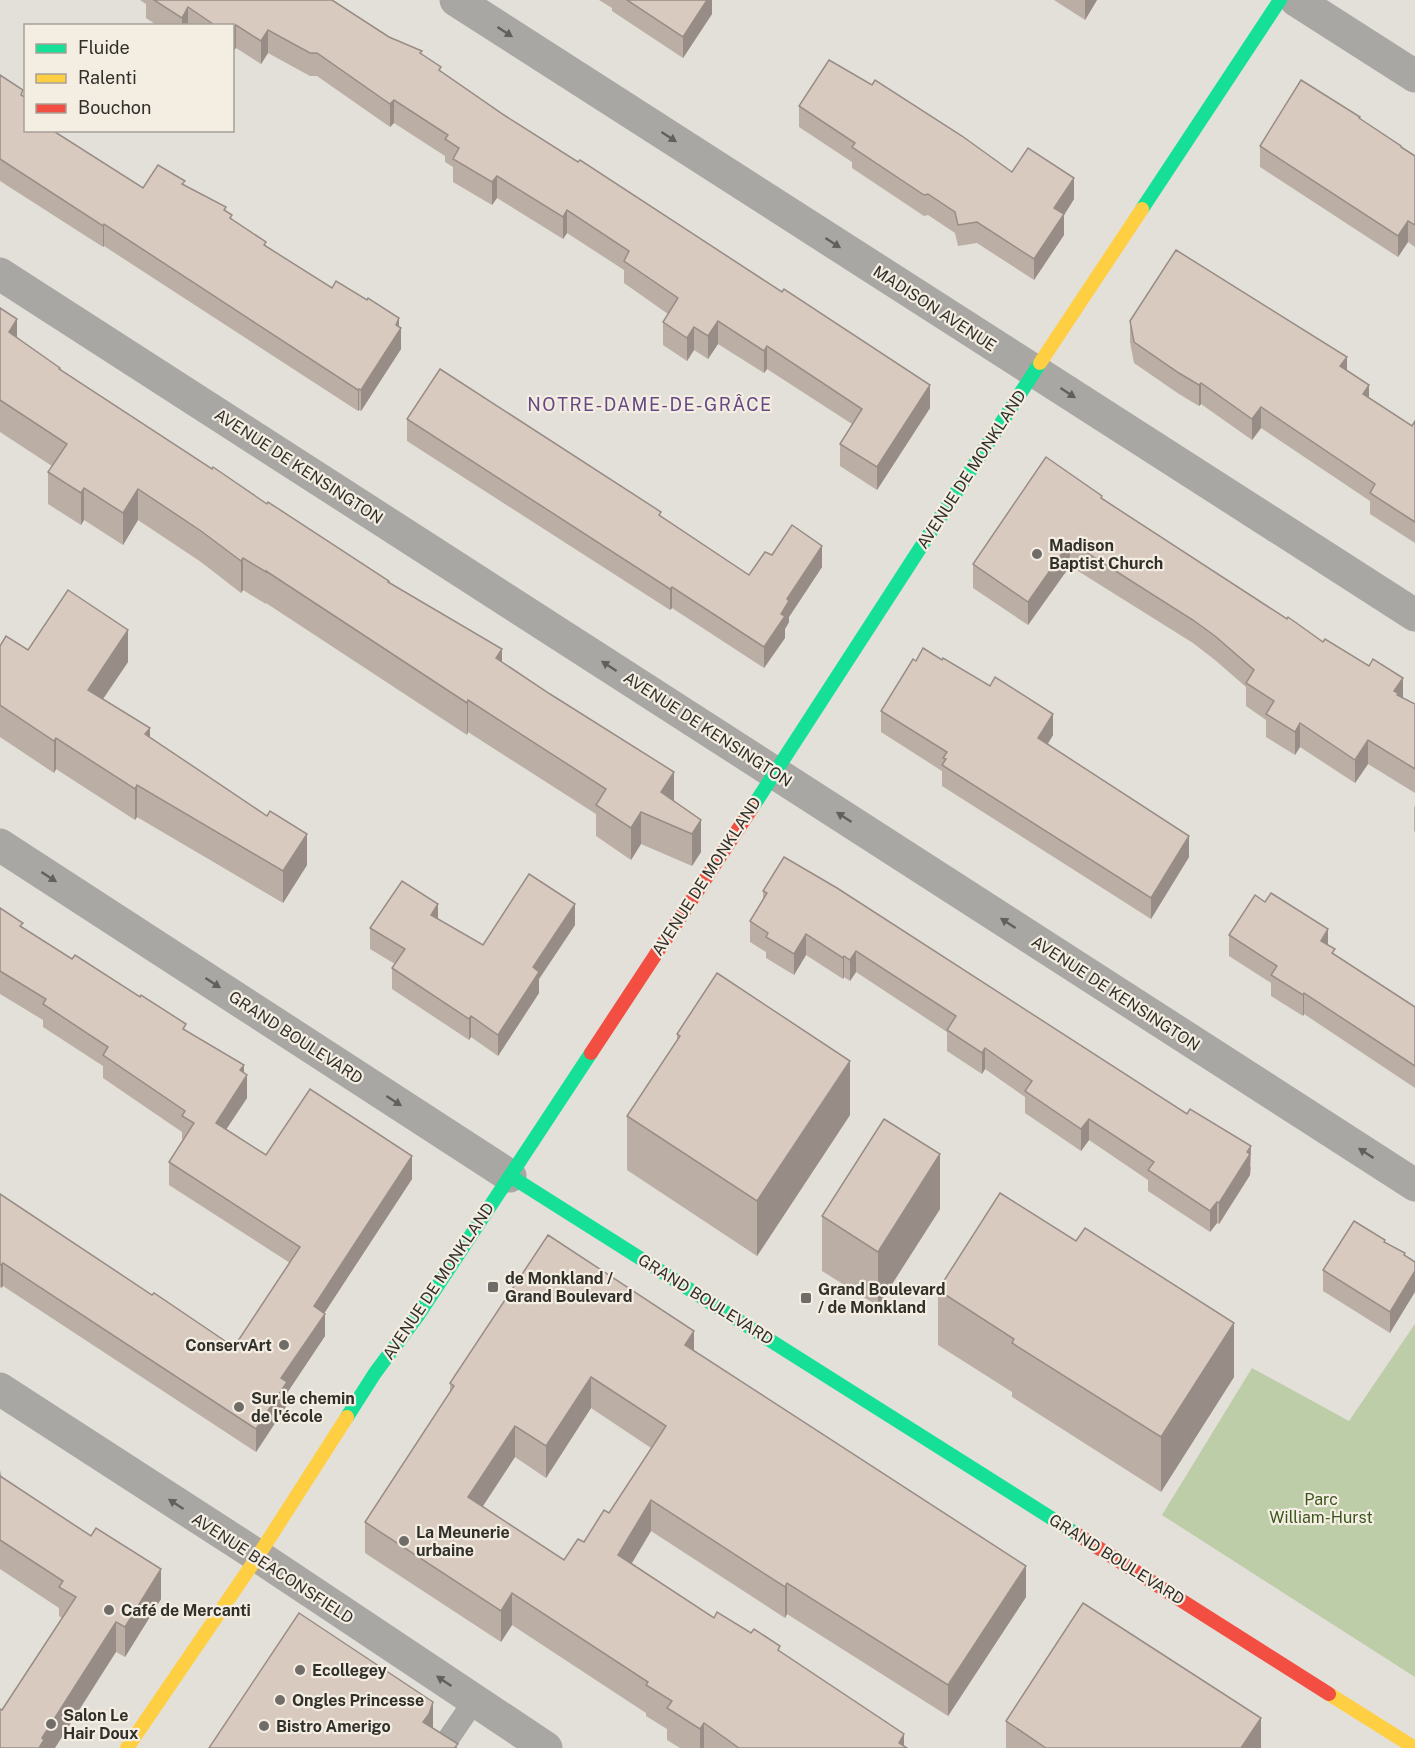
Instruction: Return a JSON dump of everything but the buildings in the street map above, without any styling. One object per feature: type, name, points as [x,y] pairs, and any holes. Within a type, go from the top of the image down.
[{"type":"street","name":"MADISON AVENUE","points":[[456,0],[1415,615]]},
{"type":"street","name":"AVENUE DE MONKLAND","points":[[127,1748],[258,1556],[375,1373],[418,1314],[510,1176],[1280,0]]},
{"type":"street","points":[[1296,0],[1415,76]]},
{"type":"street","name":"AVENUE DE KENSINGTON","points":[[0,274],[1415,1185]]},
{"type":"street","name":"GRAND BOULEVARD","points":[[0,845],[510,1176],[1415,1748]]},
{"type":"street","name":"AVENUE BEACONSFIELD","points":[[0,1389],[258,1556],[546,1748]]},
{"type":"lane","points":[[442,1748],[474,1701]]},
{"type":"green space","name":"Parc William-Hurst","points":[[1415,1324],[1415,1677],[1162,1515],[1252,1368],[1349,1421]]},
{"type":"traffic: fast","points":[[1142,209],[1280,0]]},
{"type":"traffic: fast","points":[[752,808],[1040,363]]},
{"type":"traffic: fast","points":[[347,1417],[375,1373],[419,1314],[591,1053]]},
{"type":"traffic: fast","points":[[510,1176],[1078,1535]]},
{"type":"traffic: slow","points":[[1040,363],[1142,209]]},
{"type":"traffic: slow","points":[[127,1748],[258,1556],[347,1417]]},
{"type":"traffic: slow","points":[[1329,1694],[1415,1748]]},
{"type":"traffic: jam","points":[[591,1053],[752,808]]},
{"type":"traffic: jam","points":[[1078,1535],[1329,1694]]},
{"type":"place","name":"Madison Baptist Church","points":[[1037,554]]},
{"type":"place","name":"de Monkland / Grand Boulevard","points":[[493,1287]]},
{"type":"place","name":"Grand Boulevard / de Monkland","points":[[806,1298]]},
{"type":"place","name":"ConservArt","points":[[284,1345]]},
{"type":"place","name":"Sur le chemin de l'école","points":[[239,1407]]},
{"type":"place","name":"La Meunerie urbaine","points":[[404,1541]]},
{"type":"place","name":"Café de Mercanti","points":[[109,1610]]},
{"type":"place","name":"Ecollegey","points":[[300,1670]]},
{"type":"place","name":"Ongles Princesse","points":[[280,1700]]},
{"type":"place","name":"Salon Le Hair Doux","points":[[51,1724]]},
{"type":"place","name":"Bistro Amerigo","points":[[264,1726]]},
{"type":"district","name":"NOTRE-DAME-DE-GRÂCE","points":[[650,405]]}]
